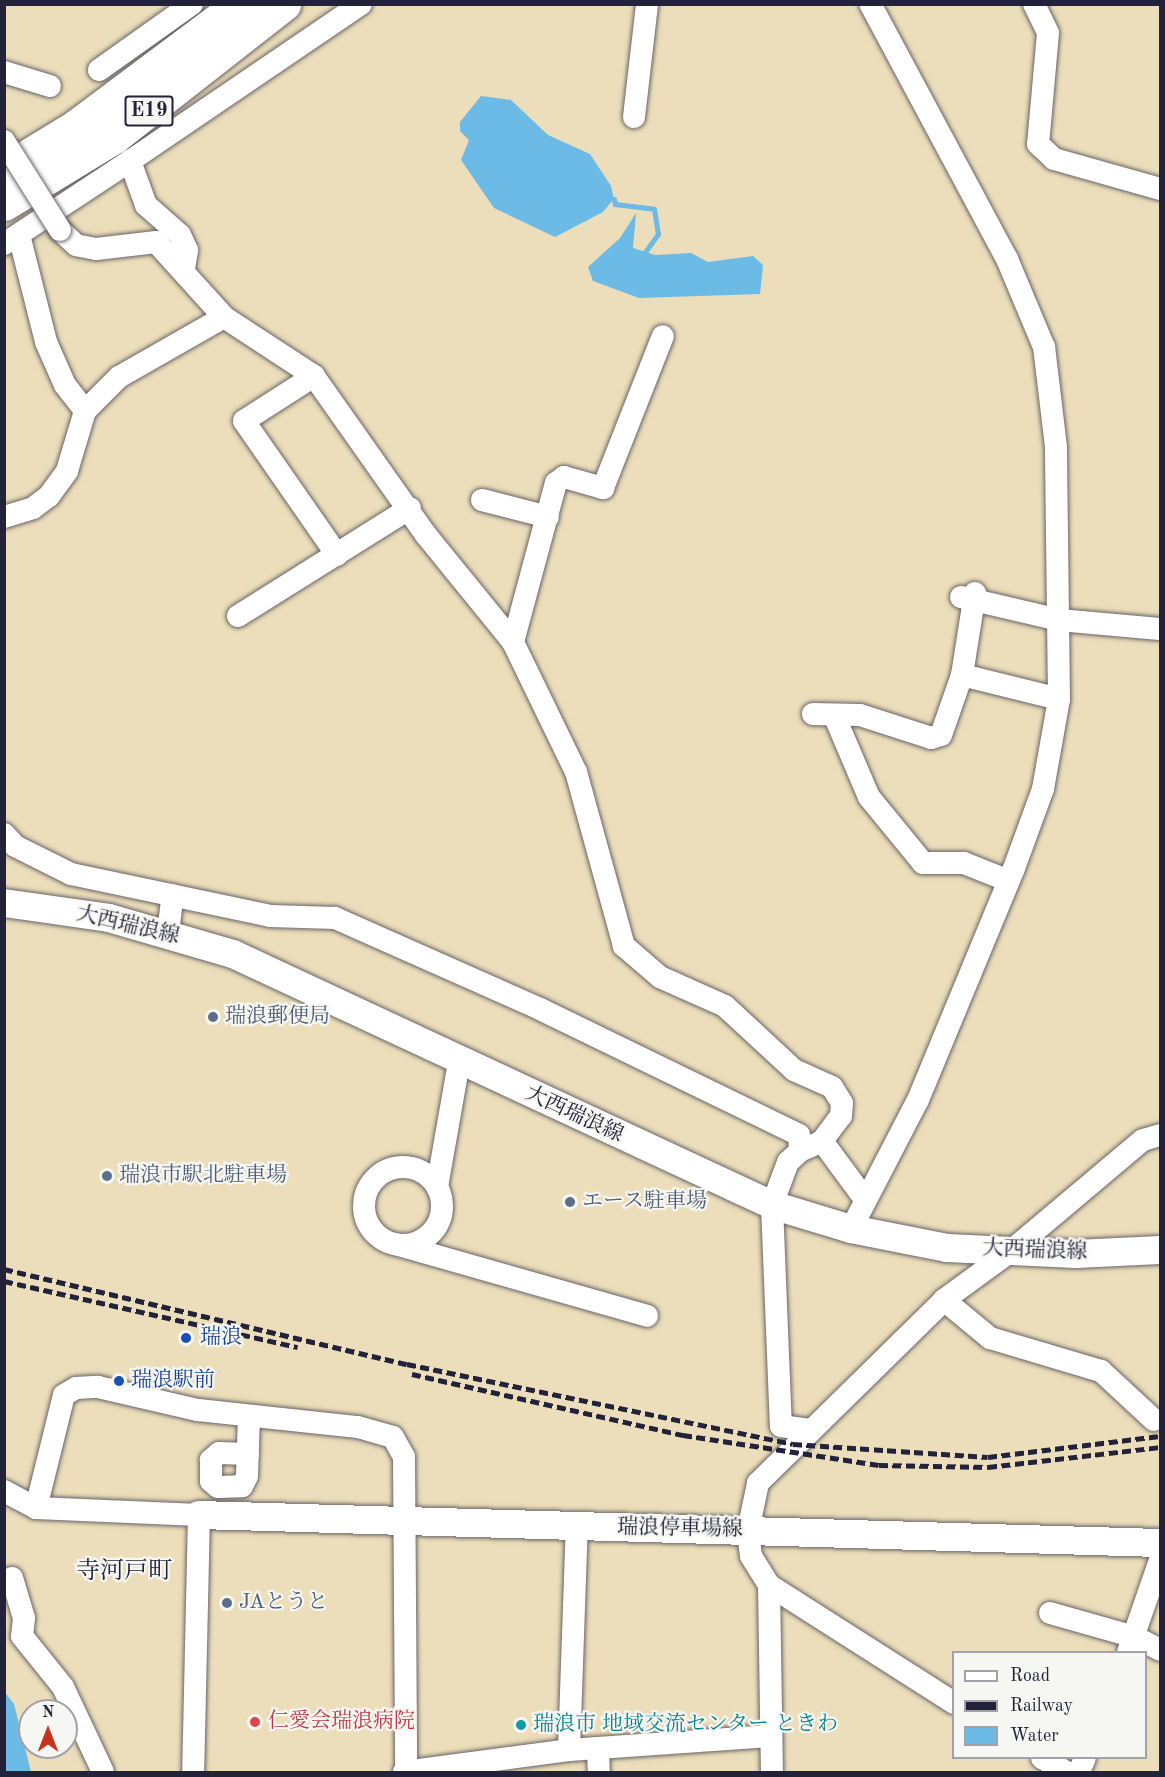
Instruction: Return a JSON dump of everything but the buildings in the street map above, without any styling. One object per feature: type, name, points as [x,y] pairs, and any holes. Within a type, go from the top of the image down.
[{"type":"highway","name":"E19","points":[[4,170],[76,126],[239,4]]},
{"type":"highway","name":"E19","points":[[4,204],[123,130],[284,5]]},
{"type":"main road","name":"大西瑞浪線","points":[[4,903],[168,933],[299,983],[459,1062],[772,1205],[851,1229],[947,1248],[1011,1251],[1161,1250]]},
{"type":"main road","name":"瑞浪停車場線","points":[[199,1515],[1161,1543]]},
{"type":"street","points":[[99,70],[192,4]]},
{"type":"street","points":[[634,117],[647,4]]},
{"type":"street","points":[[851,1229],[864,1198],[918,1100],[1009,881],[1043,789],[1059,699],[1056,447],[1039,330],[1002,249],[870,4]]},
{"type":"street","points":[[1034,4],[1048,33],[1038,144],[1054,159],[1161,189]]},
{"type":"street","points":[[85,411],[65,385],[46,342],[12,240],[130,161],[347,9]]},
{"type":"street","points":[[4,72],[50,86]]},
{"type":"street","points":[[4,141],[60,230],[76,245],[96,249],[156,242],[184,270],[224,317],[314,376],[410,508],[513,642],[576,772],[624,946],[660,977],[724,1006],[794,1070],[832,1088],[842,1103],[841,1116],[822,1141],[800,1151],[788,1162],[772,1205],[781,1426],[808,1430]]},
{"type":"street","points":[[130,161],[146,205],[180,235],[187,250],[184,270]]},
{"type":"street","points":[[4,517],[33,508],[49,496],[67,471],[85,411],[119,377],[224,317]]},
{"type":"street","points":[[513,642],[556,483],[564,477],[603,488],[663,336]]},
{"type":"street","points":[[314,376],[244,421],[337,555]]},
{"type":"street","points":[[482,500],[548,518]]},
{"type":"street","points":[[238,616],[410,508]]},
{"type":"street","points":[[1009,881],[964,863],[923,863],[869,797],[823,715],[860,715],[931,738],[941,735],[962,675],[970,597],[1059,620],[1161,629]]},
{"type":"street","points":[[962,675],[1059,699]]},
{"type":"street","points":[[4,834],[15,846],[72,874],[270,916],[335,918],[414,950],[799,1136],[800,1151]]},
{"type":"street","points":[[168,933],[173,895]]},
{"type":"street","points":[[395,1244],[420,1241],[438,1224],[437,1187],[459,1062]]},
{"type":"street","points":[[952,1702],[769,1585],[751,1556],[748,1531],[758,1483],[808,1430],[944,1300],[1011,1251],[1143,1140],[1161,1135]]},
{"type":"street","points":[[822,1141],[864,1198]]},
{"type":"street","points":[[437,1187],[418,1170],[405,1167],[381,1174],[371,1183],[364,1207],[367,1220],[395,1244],[647,1316]]},
{"type":"street","points":[[944,1300],[990,1338],[1101,1371],[1154,1420]]},
{"type":"street","points":[[36,1508],[64,1395],[76,1388],[98,1387],[198,1410],[358,1427],[393,1437],[405,1457],[405,1772],[569,1750],[771,1736]]},
{"type":"street","points":[[248,1454],[249,1416]]},
{"type":"street","points":[[4,1491],[36,1508],[199,1515],[193,1773]]},
{"type":"street","points":[[569,1750],[577,1526]]},
{"type":"street","points":[[1131,1645],[1161,1560]]},
{"type":"street","points":[[12,1578],[24,1618],[22,1635],[63,1687],[103,1773]]},
{"type":"street","points":[[769,1585],[772,1773]]},
{"type":"street","points":[[1050,1613],[1131,1645],[1161,1650]]},
{"type":"street","points":[[598,1748],[599,1773]]},
{"type":"street","points":[[1044,1759],[1066,1773]]},
{"type":"street","points":[[1079,1773],[1085,1759]]},
{"type":"water","points":[[481,96],[511,100],[548,135],[590,154],[611,186],[614,199],[603,212],[555,237],[494,208],[461,160],[469,140],[460,131],[460,122]]},
{"type":"water","points":[[636,213],[633,248],[655,255],[691,253],[708,262],[753,256],[763,265],[760,294],[639,298],[593,281],[588,267],[620,238]]},
{"type":"water","points":[[4,1691],[14,1704],[18,1720],[18,1759],[28,1759],[31,1772],[5,1772]]},
{"type":"waterway","points":[[614,199],[615,204],[654,209],[658,234],[644,253]]},
{"type":"railway","points":[[4,1269],[407,1364],[793,1444],[988,1457],[1160,1436]]},
{"type":"railway","points":[[4,1281],[298,1347]]},
{"type":"railway","points":[[412,1374],[683,1435],[879,1465],[988,1467],[1160,1447]]},
{"type":"place","name":"瑞浪郵便局","points":[[213,1017]]},
{"type":"place","name":"瑞浪市駅北駐車場","points":[[107,1176]]},
{"type":"place","name":"エース駐車場","points":[[570,1202]]},
{"type":"place","name":"瑞浪","points":[[186,1338]]},
{"type":"place","name":"瑞浪駅前","points":[[119,1381]]},
{"type":"place","name":"JAとうと","points":[[227,1603]]},
{"type":"place","name":"仁愛会瑞浪病院","points":[[255,1722]]},
{"type":"place","name":"瑞浪市 地域交流センター ときわ","points":[[521,1725]]},
{"type":"district","name":"寺河戸町","points":[[124,1573]]}]
